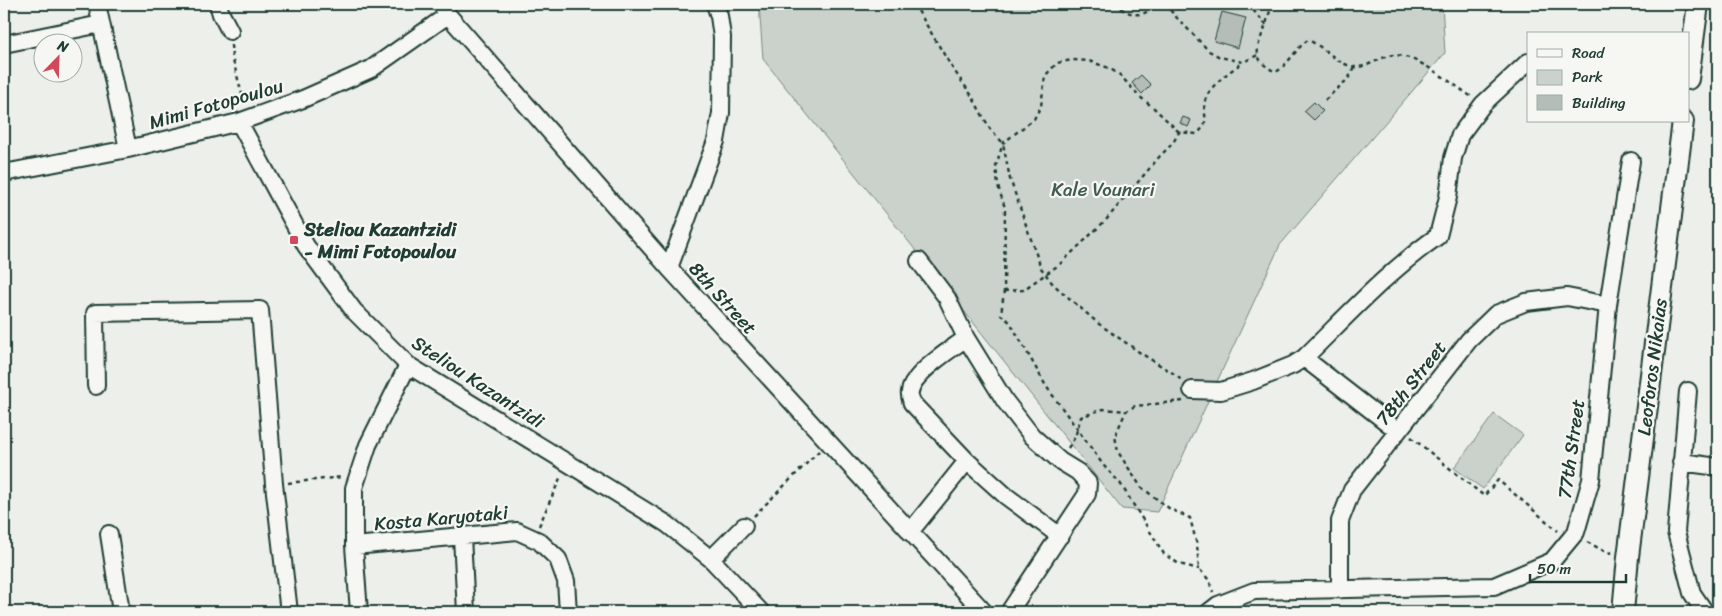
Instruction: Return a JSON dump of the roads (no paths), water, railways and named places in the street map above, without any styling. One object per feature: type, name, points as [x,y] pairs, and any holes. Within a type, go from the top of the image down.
[{"type":"main road","points":[[1690,64],[1698,4]]},
{"type":"main road","name":"Leoforos Nikaias","points":[[1623,612],[1628,557],[1683,122]]},
{"type":"street","points":[[218,4],[220,14],[230,31]]},
{"type":"street","points":[[670,268],[713,150],[721,113],[722,37],[715,4]]},
{"type":"street","name":"8th Street","points":[[445,9],[670,268],[984,612]]},
{"type":"street","name":"Mimi Fotopoulou","points":[[4,173],[128,149],[244,120],[303,99],[371,70],[445,9]]},
{"type":"street","points":[[4,44],[99,13],[128,149]]},
{"type":"street","points":[[1192,390],[1221,391],[1293,365],[1304,358],[1372,290],[1413,253],[1438,236],[1448,197],[1453,158],[1460,135],[1483,104],[1527,63]]},
{"type":"street","name":"Steliou Kazantzidi","points":[[244,120],[306,246],[354,310],[408,365],[667,524],[712,559],[761,612]]},
{"type":"street","name":"77th Street","points":[[1213,609],[1254,592],[1494,586],[1552,561],[1573,537],[1591,480],[1608,305],[1631,161]]},
{"type":"street","points":[[918,261],[946,298],[966,338],[1005,401],[1032,436],[1060,461],[1078,472],[1088,483],[1087,494],[1009,612]]},
{"type":"street","name":"78th Street","points":[[1340,590],[1340,521],[1352,490],[1468,340],[1496,314],[1526,302],[1567,297],[1608,305]]},
{"type":"street","points":[[96,386],[95,313],[260,310],[274,484],[289,612]]},
{"type":"street","points":[[966,338],[925,370],[914,382],[910,392],[912,403],[967,461],[1006,496],[1060,536]]},
{"type":"street","points":[[1304,358],[1399,430]]},
{"type":"street","points":[[359,612],[354,546],[354,488],[368,445],[408,365]]},
{"type":"street","points":[[1688,391],[1676,532],[1692,593],[1705,612]]},
{"type":"street","points":[[910,532],[967,461]]},
{"type":"street","points":[[1681,462],[1718,467]]},
{"type":"street","points":[[712,559],[744,526]]},
{"type":"street","name":"Kosta Karyotaki","points":[[354,546],[517,531],[540,540],[558,558],[566,581],[568,612]]},
{"type":"street","points":[[108,534],[121,612]]},
{"type":"street","points":[[462,537],[466,612]]},
{"type":"place","name":"Steliou Kazantzidi - Mimi Fotopoulou","points":[[294,240]]},
{"type":"park label","name":"Kale Vounari","points":[[1103,189]]}]
